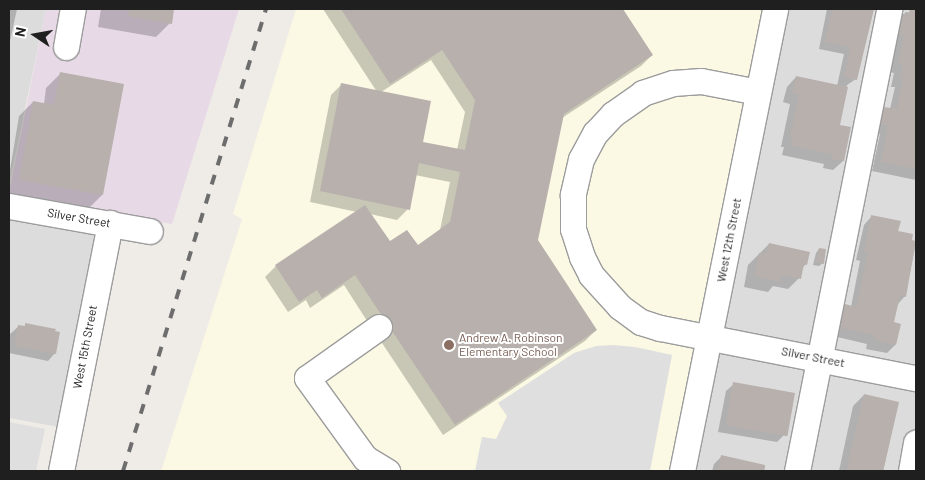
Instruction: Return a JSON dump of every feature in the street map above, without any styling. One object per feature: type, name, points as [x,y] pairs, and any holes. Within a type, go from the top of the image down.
[{"type":"street","points":[[66,46],[73,9]]},
{"type":"street","name":"West 12th Street","points":[[682,471],[775,9]]},
{"type":"street","points":[[797,471],[889,9]]},
{"type":"street","name":"Silver Street","points":[[758,92],[701,82],[673,83],[643,93],[613,114],[595,133],[581,159],[572,195],[574,229],[582,256],[592,275],[620,307],[641,322],[660,328],[916,378]]},
{"type":"street","name":"Silver Street","points":[[9,206],[150,231]]},
{"type":"street","name":"West 15th Street","points":[[61,471],[110,223]]},
{"type":"street","points":[[379,327],[307,378],[365,458],[387,471]]},
{"type":"street","points":[[911,471],[916,442]]},
{"type":"shaded area","points":[[9,9],[46,9],[9,185]]},
{"type":"shaded area","points":[[46,9],[239,9],[172,224],[9,193]]},
{"type":"shaded area","name":"Andrew A. Robinson Elementary School","points":[[296,9],[764,9],[671,471],[161,471],[242,219],[233,214]]},
{"type":"shaded area","points":[[764,9],[916,9],[916,471],[671,471]]},
{"type":"shaded area","points":[[9,193],[108,210],[64,428],[9,418]]},
{"type":"shaded area","points":[[596,346],[635,347],[672,355],[650,471],[475,471],[482,437],[496,439],[507,416],[498,403],[574,353]]},
{"type":"shaded area","points":[[9,422],[45,429],[36,471],[9,471]]},
{"type":"building","points":[[129,9],[174,9],[172,24],[128,16]]},
{"type":"building","points":[[341,9],[623,9],[653,55],[564,114],[538,240],[597,330],[455,425],[392,331],[391,319],[380,313],[355,275],[322,298],[317,290],[299,302],[275,265],[365,205],[390,241],[407,230],[418,245],[450,222],[460,172],[419,163],[410,210],[320,191],[341,83],[431,101],[423,142],[465,150],[475,100],[442,50],[390,84]]},
{"type":"building","points":[[832,9],[874,9],[857,80],[844,77],[850,47],[825,42]]},
{"type":"building","points":[[910,9],[916,9],[916,169],[881,162],[888,125],[881,124],[884,107],[897,109],[903,78],[900,77],[903,64],[898,63],[904,35],[899,34],[903,14],[908,15]]},
{"type":"building","points":[[60,72],[124,84],[103,195],[19,180],[33,101],[54,105]]},
{"type":"building","points":[[796,76],[848,87],[840,125],[851,127],[844,161],[832,159],[832,154],[791,146],[792,138],[790,137],[799,94],[792,93]]},
{"type":"building","points":[[871,215],[901,221],[898,231],[913,234],[912,240],[916,241],[906,297],[900,296],[894,322],[901,324],[896,345],[874,340],[875,335],[840,328],[845,304],[856,307],[868,253],[864,252]]},
{"type":"building","points":[[769,243],[810,252],[807,265],[804,264],[801,279],[781,275],[780,282],[754,276],[759,253],[766,254]]},
{"type":"building","points":[[819,248],[826,249],[824,264],[816,262]]},
{"type":"building","points":[[25,323],[56,329],[55,331],[60,332],[56,354],[14,346],[18,325],[25,326]]},
{"type":"building","points":[[733,382],[795,393],[787,436],[725,425]]},
{"type":"building","points":[[864,394],[899,402],[883,471],[846,471]]},
{"type":"building","points":[[721,455],[765,465],[764,471],[718,471]]},
{"type":"railway","points":[[123,471],[266,9]]},
{"type":"place","name":"Andrew A. Robinson Elementary School","points":[[449,345]]}]
